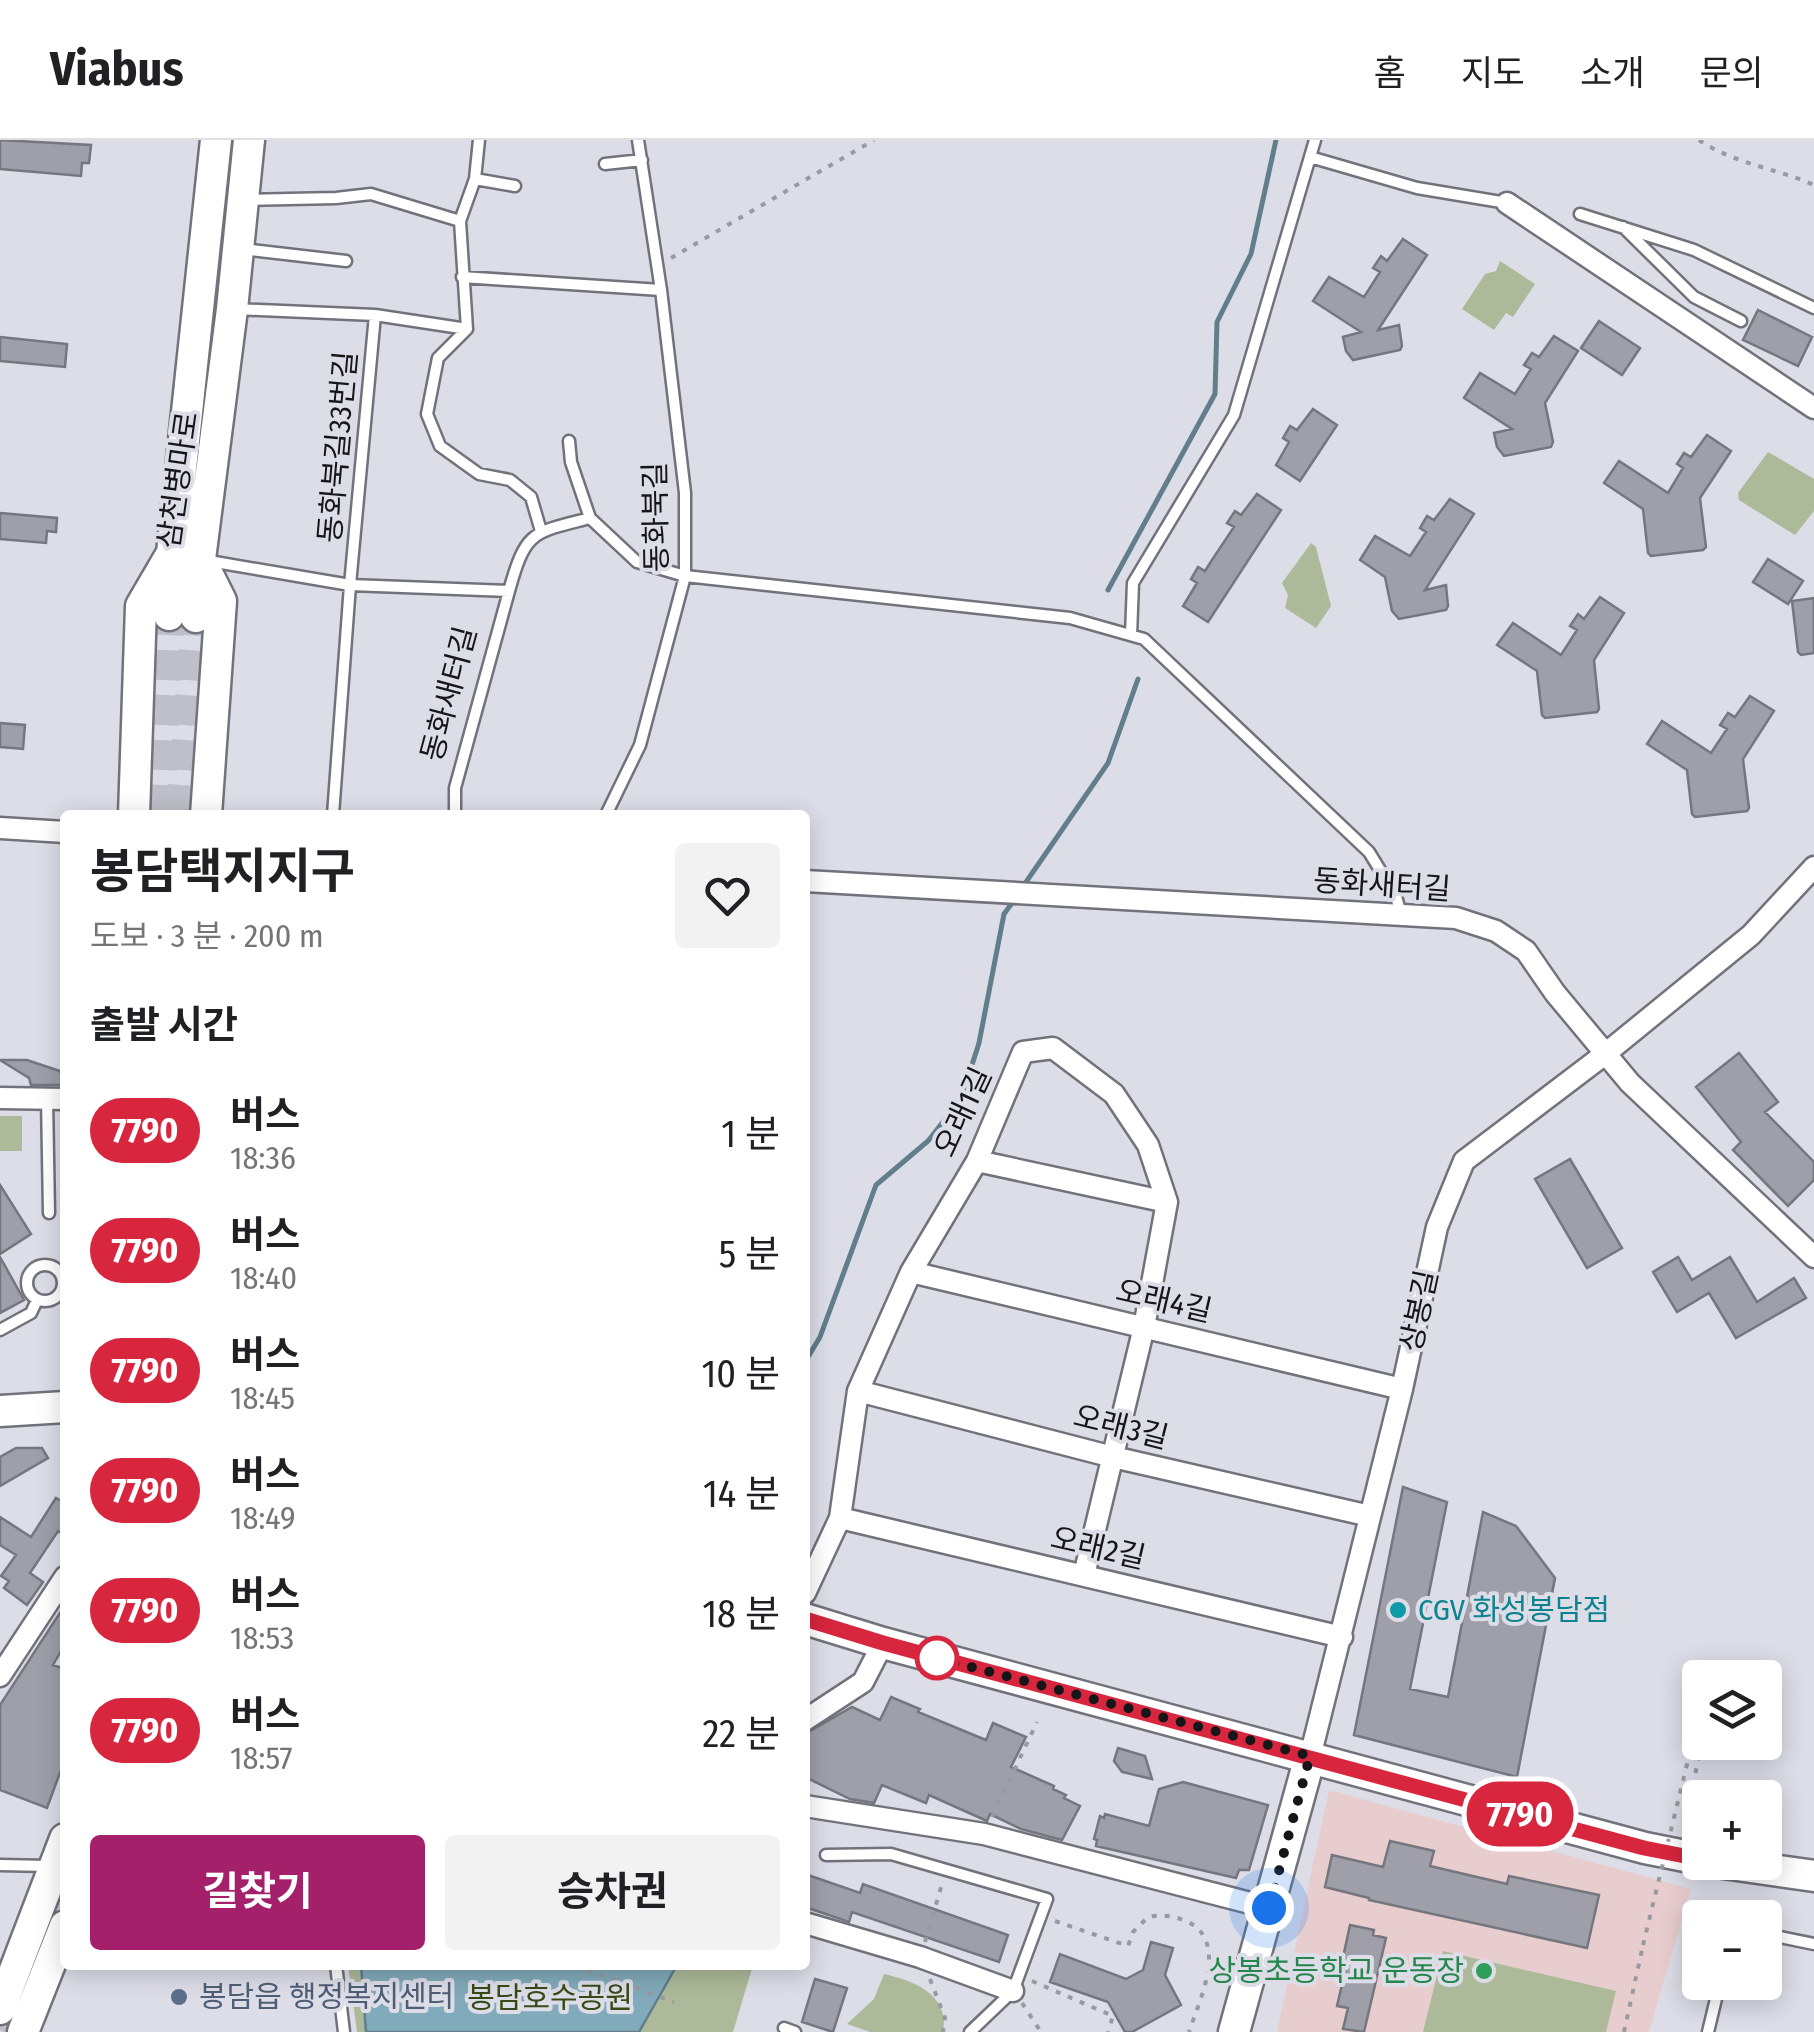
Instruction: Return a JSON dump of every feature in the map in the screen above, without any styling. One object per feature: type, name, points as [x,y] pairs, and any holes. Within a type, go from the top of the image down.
[{"type":"main road","name":"삼천병마로","points":[[206,810],[221,600],[186,556],[216,140]]},
{"type":"main road","name":"삼천병마로","points":[[134,810],[141,606],[186,556],[232,309],[248,140]]},
{"type":"main road","points":[[182,616],[186,556]]},
{"type":"main road","points":[[0,1411],[60,1407]]},
{"type":"main road","points":[[810,1621],[1682,1855]]},
{"type":"main road","name":"상봉길","points":[[1234,2032],[1310,1756]]},
{"type":"main road","points":[[0,2009],[60,1853]]},
{"type":"main road","points":[[1782,1871],[1814,1876]]},
{"type":"main road","points":[[23,2032],[60,1939]]},
{"type":"street","points":[[1507,203],[1814,408]]},
{"type":"street","points":[[0,828],[60,832]]},
{"type":"street","name":"상봉길","points":[[1310,1756],[1402,1390],[1437,1227],[1464,1161],[1605,1054],[1750,935],[1814,867]]},
{"type":"street","name":"동화새터길","points":[[810,881],[1456,918],[1496,931],[1526,951],[1555,993],[1630,1083],[1814,1257]]},
{"type":"street","name":"오래1길","points":[[810,1582],[840,1518],[858,1391],[911,1272],[976,1161],[1023,1052],[1052,1048],[1114,1094],[1148,1145],[1166,1202],[1144,1328],[1084,1575]]},
{"type":"street","points":[[0,1098],[56,1098]]},
{"type":"street","points":[[976,1161],[1166,1202]]},
{"type":"street","name":"오래4길","points":[[911,1272],[1402,1390]]},
{"type":"street","name":"오래3길","points":[[858,1391],[1113,1457],[1370,1516]]},
{"type":"street","name":"오래2길","points":[[840,1518],[1342,1636]]},
{"type":"street","points":[[0,1676],[60,1585]]},
{"type":"street","points":[[810,1717],[863,1682],[883,1643]]},
{"type":"street","points":[[810,1807],[984,1834],[1269,1908]]},
{"type":"street","points":[[810,1925],[1016,1983]]},
{"type":"lane","points":[[468,329],[460,222],[475,180],[479,140]]},
{"type":"lane","name":"동화북길","points":[[608,810],[640,745],[685,576],[685,493],[658,266],[638,140]]},
{"type":"lane","points":[[1131,635],[1133,583],[1234,415],[1315,140]]},
{"type":"lane","points":[[1310,157],[1417,188],[1507,203]]},
{"type":"lane","points":[[605,164],[642,160]]},
{"type":"lane","points":[[475,180],[516,186]]},
{"type":"lane","points":[[243,200],[370,194],[460,222]]},
{"type":"lane","points":[[1580,214],[1694,250],[1814,308]]},
{"type":"lane","points":[[1622,226],[1694,297],[1741,321]]},
{"type":"lane","points":[[236,248],[346,261]]},
{"type":"lane","points":[[462,276],[661,290]]},
{"type":"lane","points":[[232,309],[375,314],[468,329]]},
{"type":"lane","name":"동화북길33번길","points":[[350,585],[375,314]]},
{"type":"lane","points":[[468,329],[438,358],[427,414],[440,446],[479,474],[510,480],[531,498],[541,531]]},
{"type":"lane","points":[[568,441],[590,518],[637,562],[685,576],[1070,618],[1144,638],[1369,852],[1396,896],[1401,916]]},
{"type":"lane","points":[[509,590],[520,552],[541,531],[590,518]]},
{"type":"lane","name":"동화북길33번길","points":[[186,556],[350,585],[509,590]]},
{"type":"lane","points":[[333,810],[350,585]]},
{"type":"lane","name":"동화새터길","points":[[456,810],[455,788],[509,590]]},
{"type":"lane","points":[[49,1213],[56,1098]]},
{"type":"lane","points":[[0,1330],[31,1313],[37,1300]]},
{"type":"lane","points":[[0,1865],[60,1853]]},
{"type":"lane","points":[[826,1854],[891,1854],[1046,1899],[1058,1894]]},
{"type":"lane","points":[[970,2032],[1016,1983],[1046,1899]]},
{"type":"lane","points":[[1782,1937],[1814,1944]]},
{"type":"lane","points":[[337,1970],[344,2032]]},
{"type":"lane","points":[[1708,2032],[1716,2000]]},
{"type":"path","points":[[658,266],[874,140]]},
{"type":"path","points":[[1699,140],[1752,165],[1814,184]]},
{"type":"path","points":[[984,1834],[1037,1722]]},
{"type":"path","points":[[1683,1780],[1690,1752],[1699,1756],[1694,1780]]},
{"type":"path","points":[[1624,2032],[1682,1785]]},
{"type":"path","points":[[943,2032],[945,2018],[920,1957],[946,1870]]},
{"type":"path","points":[[1041,1916],[1128,1946],[1133,1932],[1148,1917],[1171,1916],[1196,1927],[1207,1943],[1209,1962],[1188,2032]]},
{"type":"path","points":[[587,1970],[674,2002]]},
{"type":"path","points":[[1016,1983],[1042,2032]]},
{"type":"path","points":[[1016,1983],[1114,2016],[1108,2032]]},
{"type":"shaded area","points":[[1329,1790],[1691,1889],[1688,1900],[1682,1900],[1682,1920],[1649,2032],[1277,2032]]},
{"type":"green space","points":[[1500,261],[1535,284],[1513,317],[1506,313],[1494,330],[1462,309],[1485,274],[1496,271]]},
{"type":"green space","points":[[1768,452],[1814,479],[1814,511],[1795,535],[1739,500],[1738,493]]},
{"type":"green space","points":[[1311,543],[1316,547],[1331,606],[1316,628],[1285,608],[1288,595],[1282,583]]},
{"type":"green space","points":[[0,1116],[22,1116],[22,1151],[0,1151]]},
{"type":"green space","name":"상봉초등학교 운동장","points":[[1443,1951],[1616,1991],[1606,2032],[1423,2032]]},
{"type":"green space","name":"봉담호수공원","points":[[349,1970],[752,1970],[733,2032],[357,2032]]},
{"type":"green space","points":[[884,1974],[918,1986],[936,1999],[944,2019],[943,2032],[870,2032],[847,2024],[874,1999]]},
{"type":"water","name":"봉담호수공원","points":[[361,1970],[674,1970],[639,2032],[366,2032]]},
{"type":"building","points":[[0,140],[91,145],[89,163],[82,163],[81,176],[0,169]]},
{"type":"building","points":[[1403,239],[1427,255],[1378,330],[1399,325],[1402,346],[1400,350],[1353,360],[1343,337],[1361,332],[1313,301],[1329,277],[1364,297],[1380,272],[1373,268],[1381,256],[1387,261]]},
{"type":"building","points":[[1758,310],[1812,337],[1798,366],[1743,340]]},
{"type":"building","points":[[1599,321],[1640,348],[1622,375],[1581,348]]},
{"type":"building","points":[[1554,336],[1578,351],[1545,403],[1551,447],[1504,456],[1494,433],[1512,429],[1464,398],[1480,373],[1515,394],[1531,369],[1524,365],[1532,353],[1539,357]]},
{"type":"building","points":[[0,337],[67,344],[65,367],[0,361]]},
{"type":"building","points":[[1313,409],[1337,425],[1300,481],[1276,465],[1289,442],[1283,438],[1290,426],[1297,430]]},
{"type":"building","points":[[1707,435],[1731,451],[1700,498],[1706,547],[1651,556],[1643,509],[1604,483],[1619,461],[1668,493],[1683,468],[1677,464],[1684,453],[1691,457]]},
{"type":"building","points":[[1257,494],[1281,510],[1208,622],[1183,606],[1197,583],[1191,579],[1198,567],[1205,571],[1234,527],[1227,523],[1235,511],[1241,515]]},
{"type":"building","points":[[1450,499],[1474,514],[1425,590],[1446,585],[1448,606],[1446,610],[1399,619],[1392,611],[1385,577],[1360,560],[1375,536],[1410,556],[1426,532],[1420,528],[1427,516],[1434,520]]},
{"type":"building","points":[[0,513],[57,518],[56,532],[47,531],[46,543],[0,539]]},
{"type":"building","points":[[1768,559],[1803,581],[1788,604],[1753,582]]},
{"type":"building","points":[[1600,597],[1624,613],[1594,660],[1599,709],[1545,718],[1537,671],[1497,645],[1513,623],[1561,655],[1577,630],[1570,626],[1578,614],[1584,619]]},
{"type":"building","points":[[1814,598],[1814,653],[1801,655],[1792,601]]},
{"type":"building","points":[[1750,696],[1774,711],[1743,759],[1749,808],[1695,817],[1687,770],[1647,744],[1662,721],[1711,753],[1727,729],[1720,725],[1728,713],[1735,717]]},
{"type":"building","points":[[0,723],[25,725],[23,749],[0,747]]},
{"type":"building","points":[[1739,1053],[1778,1102],[1765,1112],[1814,1162],[1814,1180],[1788,1206],[1733,1150],[1741,1142],[1696,1087]]},
{"type":"building","points":[[0,1060],[27,1060],[60,1071],[60,1085],[31,1085],[29,1078]]},
{"type":"building","points":[[1570,1159],[1622,1248],[1587,1268],[1535,1179]]},
{"type":"building","points":[[0,1185],[31,1234],[0,1254]]},
{"type":"building","points":[[0,1257],[24,1300],[0,1313]]},
{"type":"building","points":[[1678,1257],[1692,1280],[1730,1257],[1757,1302],[1794,1278],[1806,1298],[1736,1338],[1709,1293],[1677,1312],[1653,1272]]},
{"type":"building","points":[[16,1448],[42,1448],[48,1458],[0,1486],[0,1457]]},
{"type":"building","points":[[1403,1487],[1447,1502],[1410,1689],[1448,1697],[1483,1512],[1516,1526],[1555,1578],[1517,1777],[1354,1735]]},
{"type":"building","points":[[56,1498],[60,1500],[60,1532],[30,1573],[43,1582],[27,1605],[4,1588],[9,1581],[1,1576],[16,1555],[0,1545],[0,1517],[31,1537]]},
{"type":"building","points":[[60,1613],[60,1653],[53,1665],[60,1667],[60,1773],[47,1808],[0,1790],[0,1705]]},
{"type":"building","points":[[891,1697],[986,1740],[993,1723],[1026,1737],[1011,1767],[1054,1786],[1066,1795],[1064,1798],[1080,1806],[1062,1840],[1021,1829],[990,1814],[987,1821],[929,1795],[926,1803],[882,1785],[874,1803],[850,1799],[810,1779],[810,1731],[852,1707],[880,1720]]},
{"type":"building","points":[[1118,1748],[1145,1756],[1152,1779],[1122,1772],[1114,1761]]},
{"type":"building","points":[[1183,1782],[1268,1805],[1249,1870],[1239,1870],[1236,1878],[1096,1846],[1100,1816],[1149,1826],[1159,1789]]},
{"type":"building","points":[[1390,1841],[1434,1851],[1430,1866],[1507,1884],[1509,1876],[1599,1895],[1587,1948],[1325,1887],[1332,1855],[1383,1867]]},
{"type":"building","points":[[810,1876],[860,1893],[863,1884],[1008,1935],[999,1962],[852,1912],[849,1922],[810,1909]]},
{"type":"building","points":[[1350,1925],[1374,1930],[1373,1935],[1386,1938],[1364,2032],[1343,2029],[1348,2008],[1337,2006],[1347,1963],[1342,1962]]},
{"type":"building","points":[[1151,1942],[1173,1948],[1165,1975],[1181,2005],[1132,2032],[1125,2032],[1108,2002],[1050,1982],[1060,1954],[1126,1979],[1143,1970]]},
{"type":"building","points":[[815,1979],[847,1988],[833,2032],[802,2022]]},
{"type":"waterway","points":[[1108,590],[1215,394],[1217,322],[1251,254],[1276,140]]},
{"type":"waterway","points":[[1024,885],[1108,763],[1138,679]]},
{"type":"waterway","points":[[810,1354],[820,1337],[876,1185],[928,1141],[961,1099],[979,1043],[1004,914],[1015,899]]},
{"type":"tunnel","points":[[160,810],[169,615]]},
{"type":"tunnel","points":[[181,810],[196,617]]},
{"type":"tunnel","points":[[4,2032],[60,1893]]},
{"type":"bus line","name":"7790","points":[[810,1621],[1682,1855]]},
{"type":"place","name":"CGV 화성봉담점","points":[[1398,1610]]},
{"type":"place","name":"상봉초등학교 운동장","points":[[1484,1971]]},
{"type":"place","name":"봉담읍 행정복지센터","points":[[179,1997]]},
{"type":"route","points":[[937,1658],[1310,1756],[1269,1908]]}]
